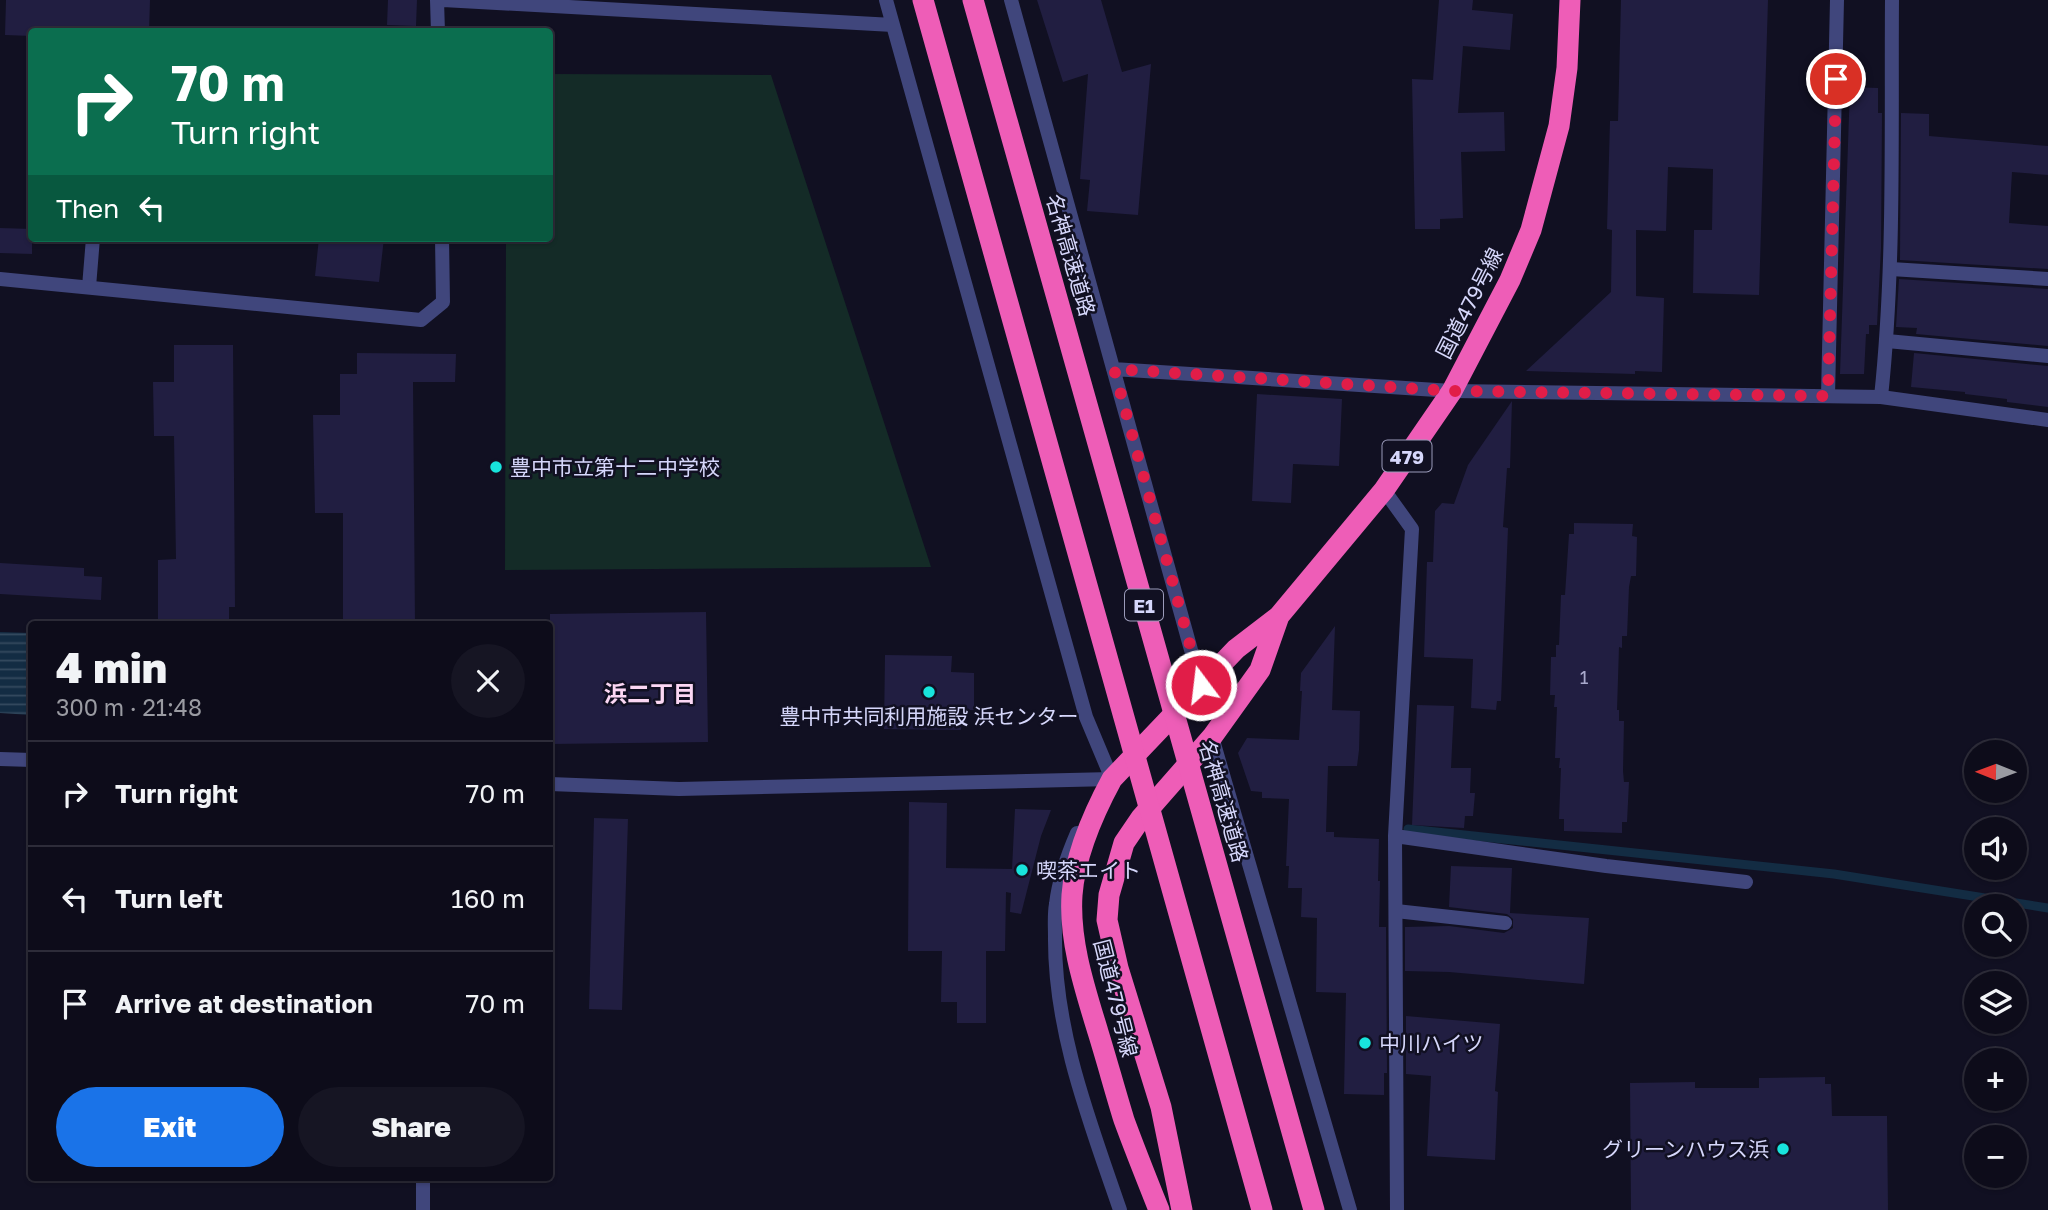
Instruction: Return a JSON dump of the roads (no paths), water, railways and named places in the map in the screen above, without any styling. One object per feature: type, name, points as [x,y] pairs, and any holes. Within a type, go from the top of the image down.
[{"type":"highway","name":"E1","points":[[923,0],[1262,1210]]},
{"type":"highway","name":"名神高速道路","points":[[974,0],[1314,1210]]},
{"type":"highway","name":"国道479号線","points":[[1159,1210],[1124,1120],[1081,977],[1072,895],[1079,861],[1100,800],[1112,779],[1236,649],[1279,616],[1384,490],[1452,391],[1510,280],[1531,230],[1559,126],[1567,68],[1570,0]]},
{"type":"highway","name":"国道479号線","points":[[1182,1210],[1161,1107],[1118,968],[1107,920],[1109,895],[1124,843],[1141,818],[1212,737],[1260,670],[1279,616]]},
{"type":"street","points":[[437,0],[438,28]]},
{"type":"street","points":[[443,0],[893,24]]},
{"type":"street","points":[[886,0],[1086,717],[1112,779]]},
{"type":"street","points":[[1011,0],[1201,685]]},
{"type":"street","points":[[1828,396],[1838,0]]},
{"type":"street","points":[[1881,397],[1891,269],[1892,0]]},
{"type":"street","points":[[89,287],[93,242]]},
{"type":"street","points":[[0,279],[421,320],[443,302],[442,242]]},
{"type":"street","points":[[1891,269],[2048,279]]},
{"type":"street","points":[[1887,341],[2048,356]]},
{"type":"street","points":[[1114,369],[1452,391],[1881,397],[2048,420]]},
{"type":"street","points":[[1384,490],[1412,529],[1395,836],[1397,1210]]},
{"type":"street","points":[[1212,737],[1350,1210]]},
{"type":"street","points":[[0,759],[28,760]]},
{"type":"street","points":[[553,784],[679,789],[1112,779]]},
{"type":"street","points":[[1112,779],[1077,834],[1066,859],[1055,907],[1055,957],[1059,1004],[1072,1058],[1091,1126],[1120,1210]]},
{"type":"street","points":[[1395,836],[1606,866],[1746,882]]},
{"type":"street","points":[[1396,911],[1505,923]]},
{"type":"street","points":[[423,1181],[423,1210]]},
{"type":"water","points":[[0,632],[28,633],[28,715],[0,713]]},
{"type":"waterway","points":[[1408,829],[1834,874],[2048,908]]},
{"type":"place","name":"豊中市立第十二中学校","points":[[496,467]]},
{"type":"place","name":"豊中市共同利用施設 浜センター","points":[[929,692]]},
{"type":"place","name":"喫茶エイト","points":[[1022,870]]},
{"type":"place","name":"中川ハイツ","points":[[1365,1043]]},
{"type":"place","name":"グリーンハウス浜","points":[[1783,1149]]},
{"type":"district","name":"浜二丁目","points":[[650,693]]}]
